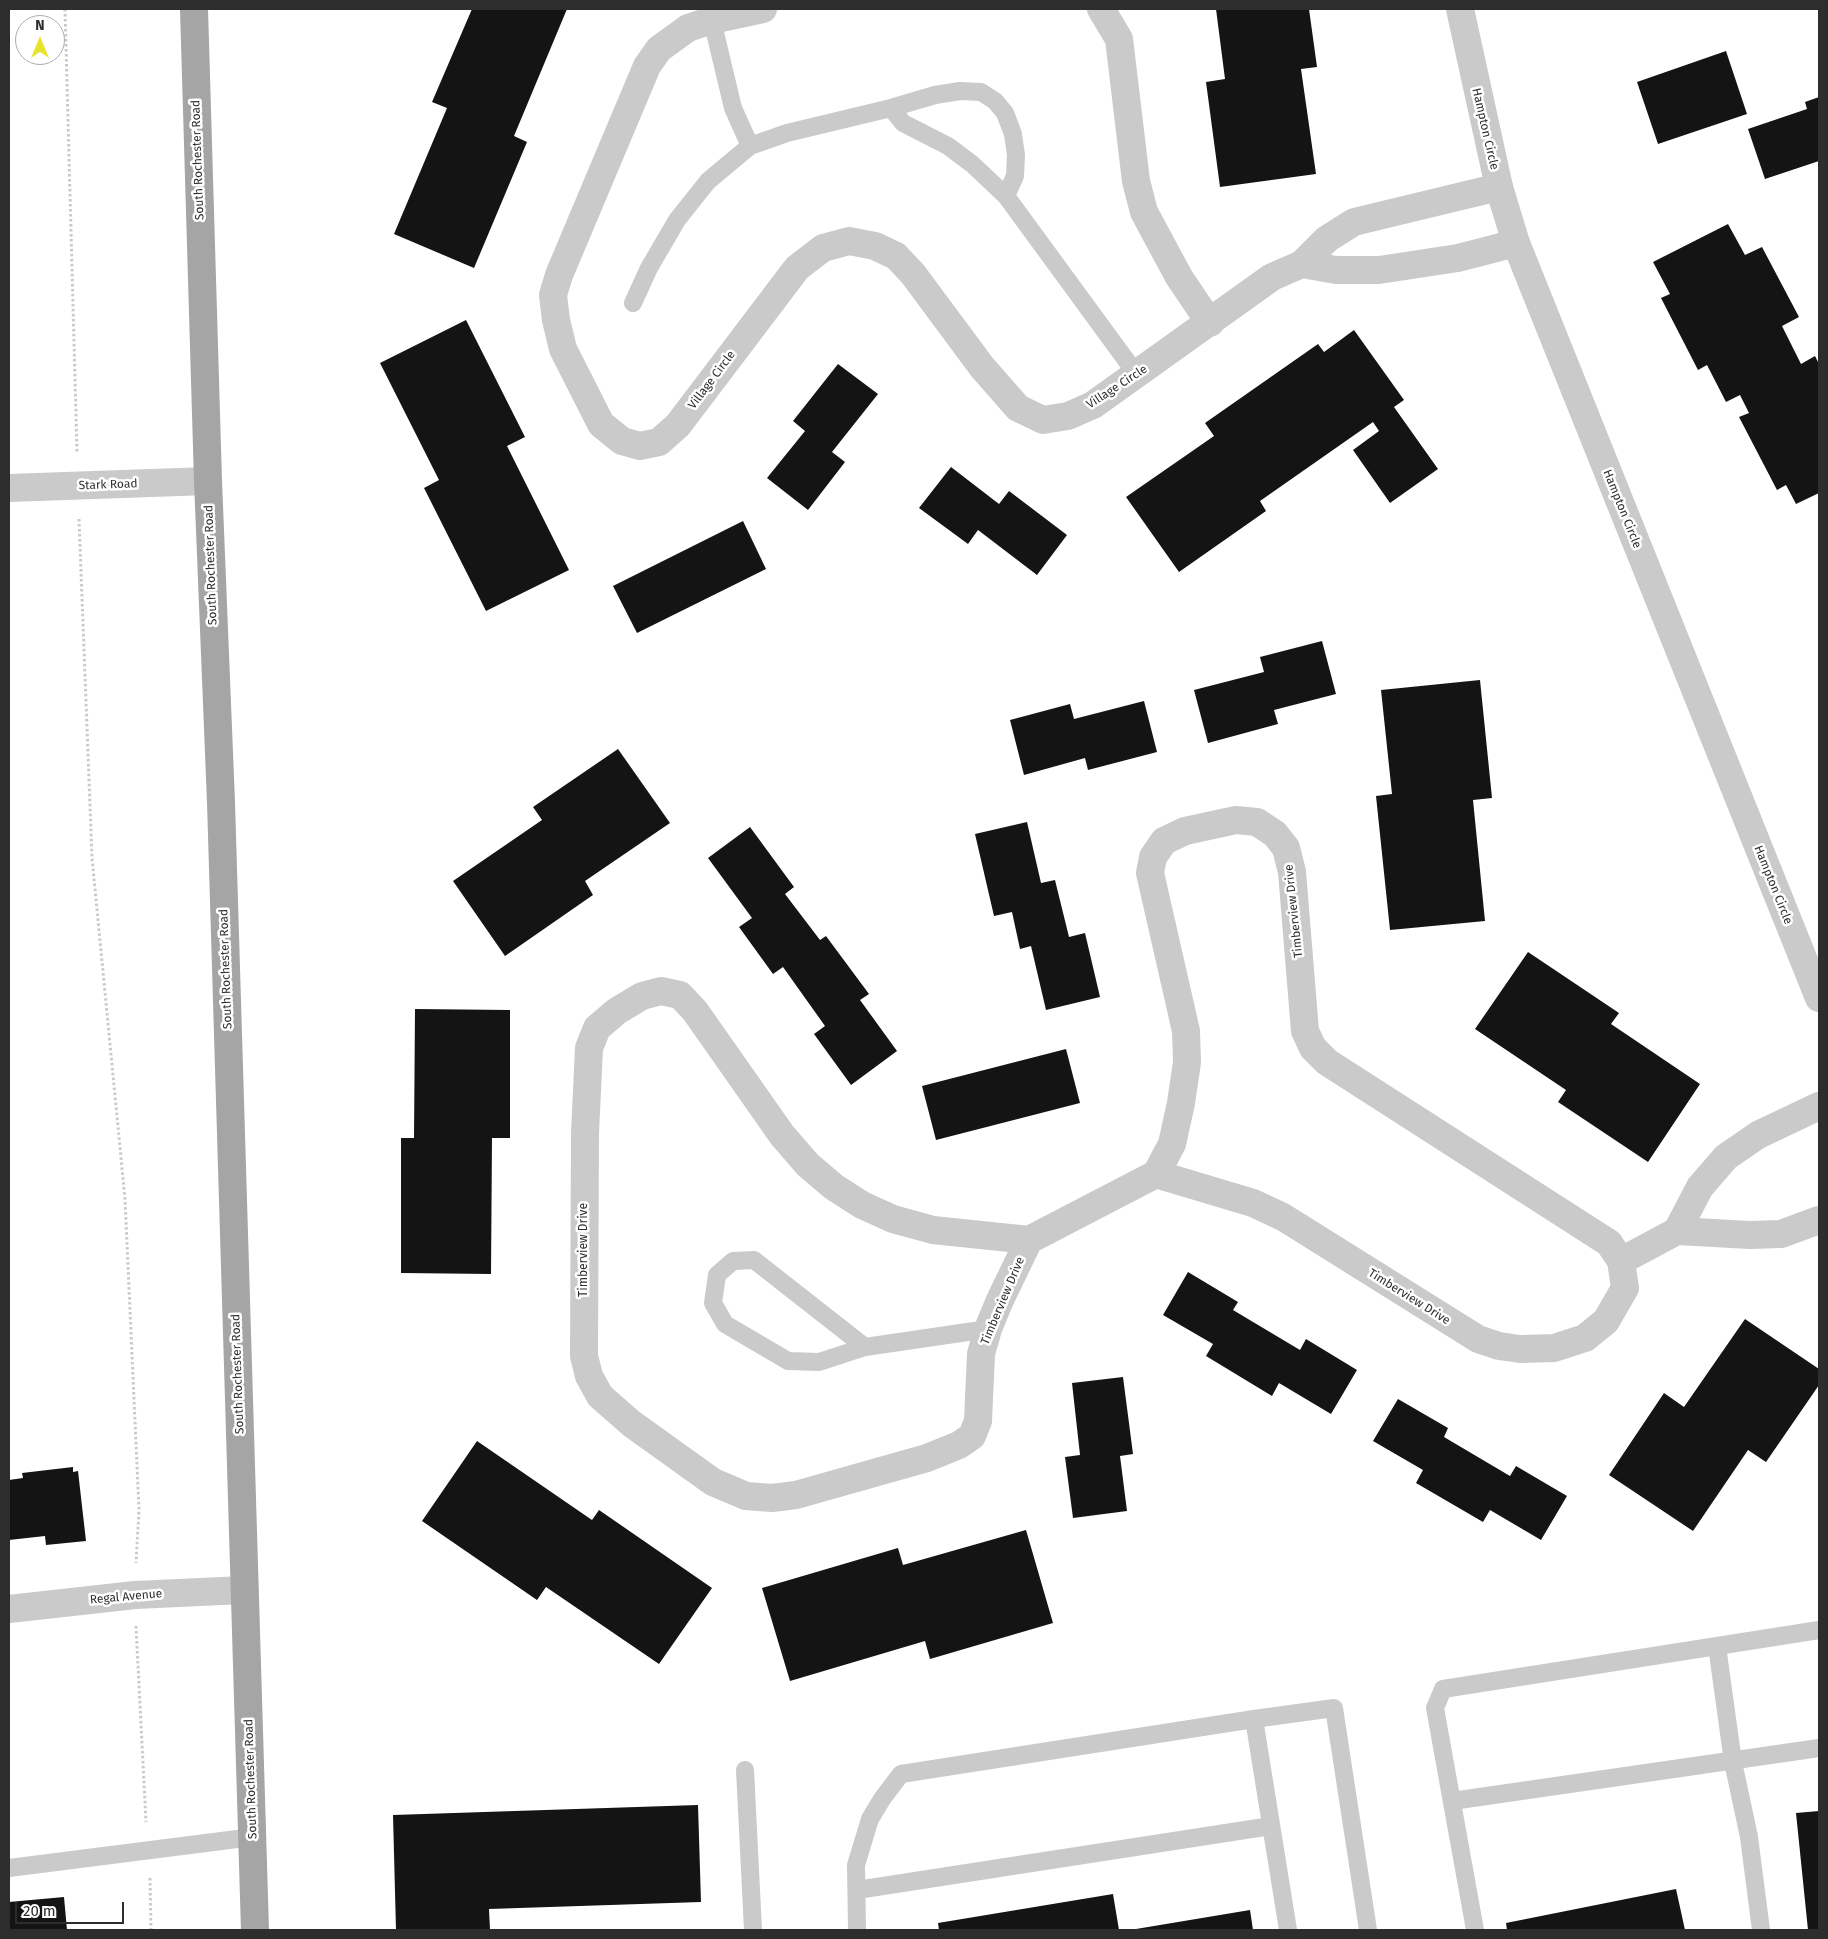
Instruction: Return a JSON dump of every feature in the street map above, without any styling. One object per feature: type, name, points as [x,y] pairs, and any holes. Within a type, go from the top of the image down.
[{"type":"main road","name":"South Rochester Road","points":[[194,9],[208,481],[221,802],[255,1930]]},
{"type":"street","name":"Village Circle","points":[[763,9],[712,20],[688,28],[658,49],[647,66],[559,275],[553,295],[556,320],[563,349],[602,424],[622,441],[640,446],[660,442],[678,425],[797,268],[823,248],[848,241],[875,246],[896,256],[913,274],[982,367],[1018,408],[1042,420],[1068,416],[1093,405],[1272,277],[1302,264],[1327,239],[1354,222],[1499,187]]},
{"type":"street","points":[[1101,9],[1119,39],[1136,181],[1144,212],[1179,277],[1210,323]]},
{"type":"street","name":"Hampton Circle","points":[[1460,9],[1499,187],[1516,243],[1813,968],[1819,998]]},
{"type":"street","points":[[1302,264],[1336,270],[1379,270],[1458,258],[1516,243]]},
{"type":"street","name":"Stark Road","points":[[9,488],[208,481]]},
{"type":"street","name":"Timberview Drive","points":[[1236,820],[1257,822],[1275,834],[1286,848],[1292,872],[1305,1031],[1313,1048],[1327,1062],[1609,1243],[1621,1261],[1626,1288],[1606,1321],[1585,1338],[1554,1348],[1520,1349],[1499,1346],[1478,1339],[1282,1217],[1253,1203],[1156,1174],[1172,1144],[1187,1062],[1186,1031],[1150,873],[1153,857],[1164,841],[1185,831],[1236,820]]},
{"type":"street","name":"Timberview Drive","points":[[661,991],[680,995],[695,1011],[782,1135],[808,1165],[834,1186],[862,1205],[901,1221],[933,1230],[1029,1240],[988,1329],[981,1354],[978,1421],[972,1436],[959,1445],[927,1458],[806,1492],[772,1498],[746,1496],[730,1490],[713,1482],[632,1424],[600,1396],[588,1376],[584,1356],[584,1133],[588,1048],[598,1028],[617,1011],[642,996],[661,991]]},
{"type":"street","points":[[1677,1231],[1700,1186],[1726,1157],[1758,1135],[1819,1106]]},
{"type":"street","points":[[1029,1240],[1156,1174]]},
{"type":"street","points":[[1621,1261],[1677,1231],[1750,1236],[1781,1234],[1819,1220]]},
{"type":"street","name":"Regal Avenue","points":[[9,1609],[135,1595],[244,1590]]},
{"type":"lane","points":[[712,20],[733,108],[750,146]]},
{"type":"lane","points":[[633,303],[649,268],[677,220],[708,181],[750,146],[788,133],[935,96],[960,91],[981,92],[995,101],[1005,113],[1010,127],[1016,155],[1015,176],[1006,196]]},
{"type":"lane","points":[[891,108],[903,123],[948,146],[972,164],[1006,196],[1137,375]]},
{"type":"lane","points":[[866,1347],[754,1260],[733,1261],[717,1275],[713,1302],[725,1324],[788,1361],[819,1362],[866,1347],[988,1329]]},
{"type":"lane","points":[[1475,1930],[1436,1708],[1443,1689],[1819,1630]]},
{"type":"lane","points":[[1717,1646],[1732,1762],[1750,1837],[1761,1930]]},
{"type":"lane","points":[[857,1930],[856,1865],[870,1819],[882,1798],[901,1774],[1334,1708],[1368,1930]]},
{"type":"lane","points":[[1254,1719],[1288,1930]]},
{"type":"lane","points":[[1452,1801],[1819,1748]]},
{"type":"lane","points":[[745,1770],[753,1930]]},
{"type":"lane","points":[[857,1890],[1271,1826]]},
{"type":"lane","points":[[9,1868],[253,1837]]},
{"type":"path","points":[[65,9],[78,486],[92,858],[126,1209],[138,1510],[135,1595],[143,1785],[149,1851],[151,1930]]},
{"type":"building","points":[[472,9],[567,9],[514,136],[527,142],[474,268],[394,234],[447,108],[432,102]]},
{"type":"building","points":[[1216,9],[1309,9],[1317,67],[1301,69],[1316,174],[1220,187],[1206,82],[1225,79]]},
{"type":"building","points":[[1726,51],[1747,114],[1658,144],[1637,82]]},
{"type":"building","points":[[1819,97],[1819,161],[1765,179],[1748,129],[1807,109],[1805,102]]},
{"type":"building","points":[[1728,224],[1745,255],[1762,247],[1799,317],[1782,326],[1801,364],[1815,356],[1819,364],[1819,493],[1796,504],[1786,485],[1777,490],[1739,417],[1749,413],[1740,395],[1726,402],[1707,365],[1698,370],[1661,298],[1670,294],[1653,262]]},
{"type":"building","points":[[466,320],[525,437],[507,446],[569,570],[486,611],[424,488],[439,480],[380,363]]},
{"type":"building","points":[[1354,330],[1404,400],[1394,407],[1438,469],[1390,503],[1353,450],[1379,431],[1373,422],[1260,501],[1266,511],[1179,572],[1126,497],[1214,436],[1205,423],[1318,344],[1324,352]]},
{"type":"building","points":[[838,364],[878,394],[832,452],[845,462],[808,510],[767,478],[805,431],[793,421]]},
{"type":"building","points":[[951,467],[999,504],[1009,491],[1067,535],[1037,575],[978,530],[968,544],[919,508]]},
{"type":"building","points":[[743,521],[766,569],[637,633],[613,586]]},
{"type":"building","points":[[1322,641],[1336,694],[1274,710],[1278,724],[1208,743],[1194,690],[1264,672],[1260,657]]},
{"type":"building","points":[[1480,680],[1492,798],[1473,800],[1485,921],[1390,930],[1376,796],[1392,794],[1381,690]]},
{"type":"building","points":[[1144,701],[1157,752],[1088,770],[1085,758],[1024,775],[1010,720],[1070,704],[1074,719]]},
{"type":"building","points":[[618,749],[670,823],[585,881],[593,895],[505,956],[453,881],[542,820],[533,807]]},
{"type":"building","points":[[1027,822],[1041,883],[1055,880],[1069,937],[1085,933],[1100,997],[1046,1010],[1031,946],[1020,949],[1012,912],[994,916],[975,834]]},
{"type":"building","points":[[750,827],[794,887],[785,894],[820,940],[826,936],[869,994],[860,1000],[897,1051],[851,1085],[814,1034],[825,1026],[783,967],[773,974],[739,927],[752,918],[708,858]]},
{"type":"building","points":[[1528,952],[1619,1013],[1611,1024],[1700,1084],[1648,1162],[1558,1102],[1566,1090],[1475,1029]]},
{"type":"building","points":[[415,1009],[510,1010],[510,1138],[492,1138],[491,1274],[401,1273],[401,1138],[414,1138]]},
{"type":"building","points":[[1066,1049],[1080,1103],[936,1140],[922,1086]]},
{"type":"building","points":[[1188,1272],[1238,1302],[1233,1310],[1300,1350],[1306,1339],[1357,1370],[1331,1414],[1279,1383],[1272,1396],[1206,1356],[1213,1344],[1163,1315]]},
{"type":"building","points":[[1745,1319],[1819,1369],[1819,1385],[1766,1462],[1748,1450],[1693,1531],[1609,1475],[1664,1393],[1684,1407]]},
{"type":"building","points":[[1123,1377],[1133,1454],[1120,1456],[1127,1511],[1073,1518],[1065,1457],[1080,1455],[1072,1383]]},
{"type":"building","points":[[1398,1399],[1448,1428],[1444,1437],[1510,1476],[1516,1466],[1567,1496],[1541,1540],[1490,1510],[1483,1522],[1416,1483],[1423,1470],[1373,1441]]},
{"type":"building","points":[[477,1441],[592,1520],[599,1510],[712,1588],[659,1664],[546,1587],[537,1600],[422,1521]]},
{"type":"building","points":[[73,1467],[73,1472],[78,1471],[86,1541],[46,1545],[45,1536],[9,1540],[9,1480],[23,1478],[22,1473]]},
{"type":"building","points":[[1026,1530],[1053,1623],[930,1659],[925,1641],[790,1681],[762,1588],[898,1548],[903,1565]]},
{"type":"building","points":[[698,1805],[701,1902],[489,1909],[490,1930],[396,1930],[393,1815]]},
{"type":"building","points":[[1819,1811],[1819,1930],[1808,1930],[1796,1813]]},
{"type":"building","points":[[1676,1889],[1685,1930],[1507,1930],[1506,1923]]},
{"type":"building","points":[[1113,1894],[1119,1930],[939,1930],[938,1923]]},
{"type":"building","points":[[64,1897],[67,1930],[9,1930],[9,1902]]},
{"type":"building","points":[[1250,1910],[1253,1930],[1136,1929]]}]
